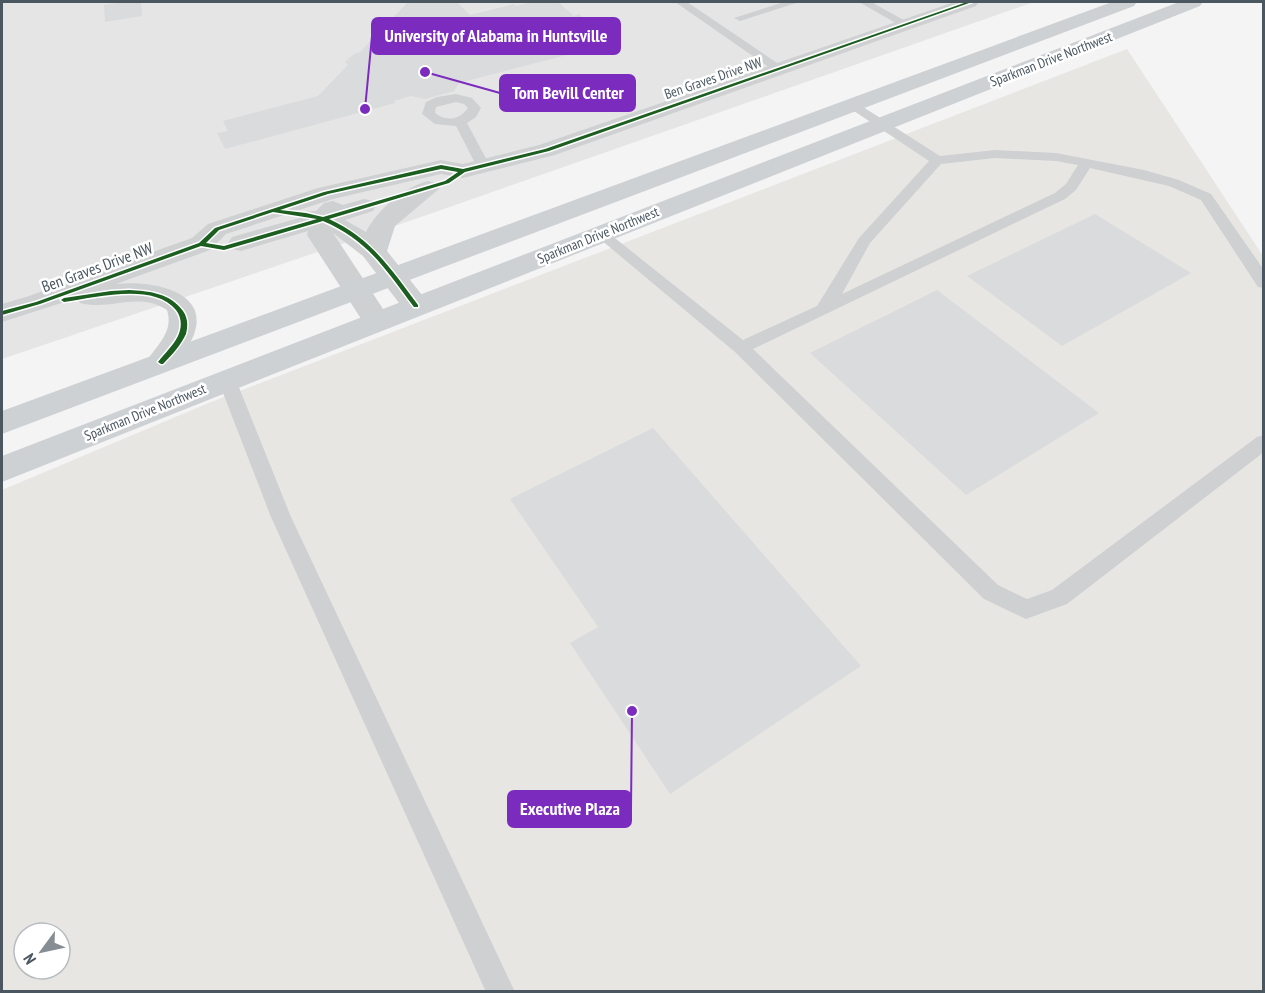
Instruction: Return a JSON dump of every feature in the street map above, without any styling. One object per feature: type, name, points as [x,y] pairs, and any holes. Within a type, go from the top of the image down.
[{"type":"main road","name":"Sparkman Drive Northwest","points":[[2,423],[1128,2]]},
{"type":"main road","name":"Sparkman Drive Northwest","points":[[2,469],[1194,2]]},
{"type":"street","name":"Ben Graves Drive NW","points":[[201,244],[224,248],[428,188],[447,182],[473,168],[547,150],[970,2]]},
{"type":"street","name":"Ben Graves Drive NW","points":[[2,313],[38,303],[201,244],[217,229],[270,210],[362,184],[441,167],[473,168]]},
{"type":"street","points":[[362,184],[322,218],[320,235],[377,321]]},
{"type":"street","points":[[375,250],[376,235],[384,221],[428,188]]},
{"type":"street","points":[[270,210],[322,218],[342,226],[375,250],[416,306]]},
{"type":"street","points":[[38,303],[127,292],[152,293],[167,298],[178,307],[184,318],[182,333],[175,348],[161,362]]},
{"type":"lane","points":[[680,2],[780,69]]},
{"type":"lane","points":[[740,18],[794,2]]},
{"type":"lane","points":[[864,2],[905,24]]},
{"type":"lane","points":[[852,105],[937,160],[994,154],[1056,157],[1151,176],[1206,197],[1263,283]]},
{"type":"lane","points":[[460,121],[473,168]]},
{"type":"lane","points":[[823,310],[864,241],[937,160]]},
{"type":"lane","points":[[741,348],[1060,196],[1071,187],[1087,162]]},
{"type":"lane","points":[[601,234],[741,348],[991,592],[1026,609],[1059,597],[1263,442]]},
{"type":"lane","points":[[227,380],[281,517],[501,992]]},
{"type":"shaded area","points":[[2,2],[1034,2],[424,216],[2,359]]},
{"type":"shaded area","points":[[1127,49],[1263,256],[1263,991],[2,992],[2,490],[211,402]]},
{"type":"building","points":[[141,2],[142,16],[105,22],[104,5]]},
{"type":"building","points":[[408,2],[457,2],[470,15],[514,4],[516,6],[533,2],[558,2],[574,16],[579,14],[613,43],[459,83],[454,91],[425,99],[411,96],[394,101],[395,103],[225,149],[217,133],[228,131],[223,121],[318,96],[348,65],[345,62],[360,52]]},
{"type":"building","points":[[1095,214],[1191,273],[1062,346],[967,276]]},
{"type":"building","points":[[937,290],[1099,413],[966,495],[810,353]]},
{"type":"building","points":[[653,428],[861,666],[670,794],[570,643],[598,627],[510,499]]},
{"type":"cycle path","points":[[2,313],[38,303],[201,244],[217,229],[326,193],[441,167],[463,171],[547,150],[970,2]]},
{"type":"cycle path","points":[[201,244],[224,248],[447,182],[463,171]]},
{"type":"cycle path","points":[[274,211],[324,219],[354,234],[377,255],[416,306]]},
{"type":"cycle path","points":[[64,300],[129,292],[161,296],[173,303],[182,314],[184,328],[179,341],[161,362]]},
{"type":"place","name":"Tom Bevill Center","points":[[425,72]]},
{"type":"place","name":"University of Alabama in Huntsville","points":[[365,109]]},
{"type":"place","name":"Executive Plaza","points":[[632,711]]}]
